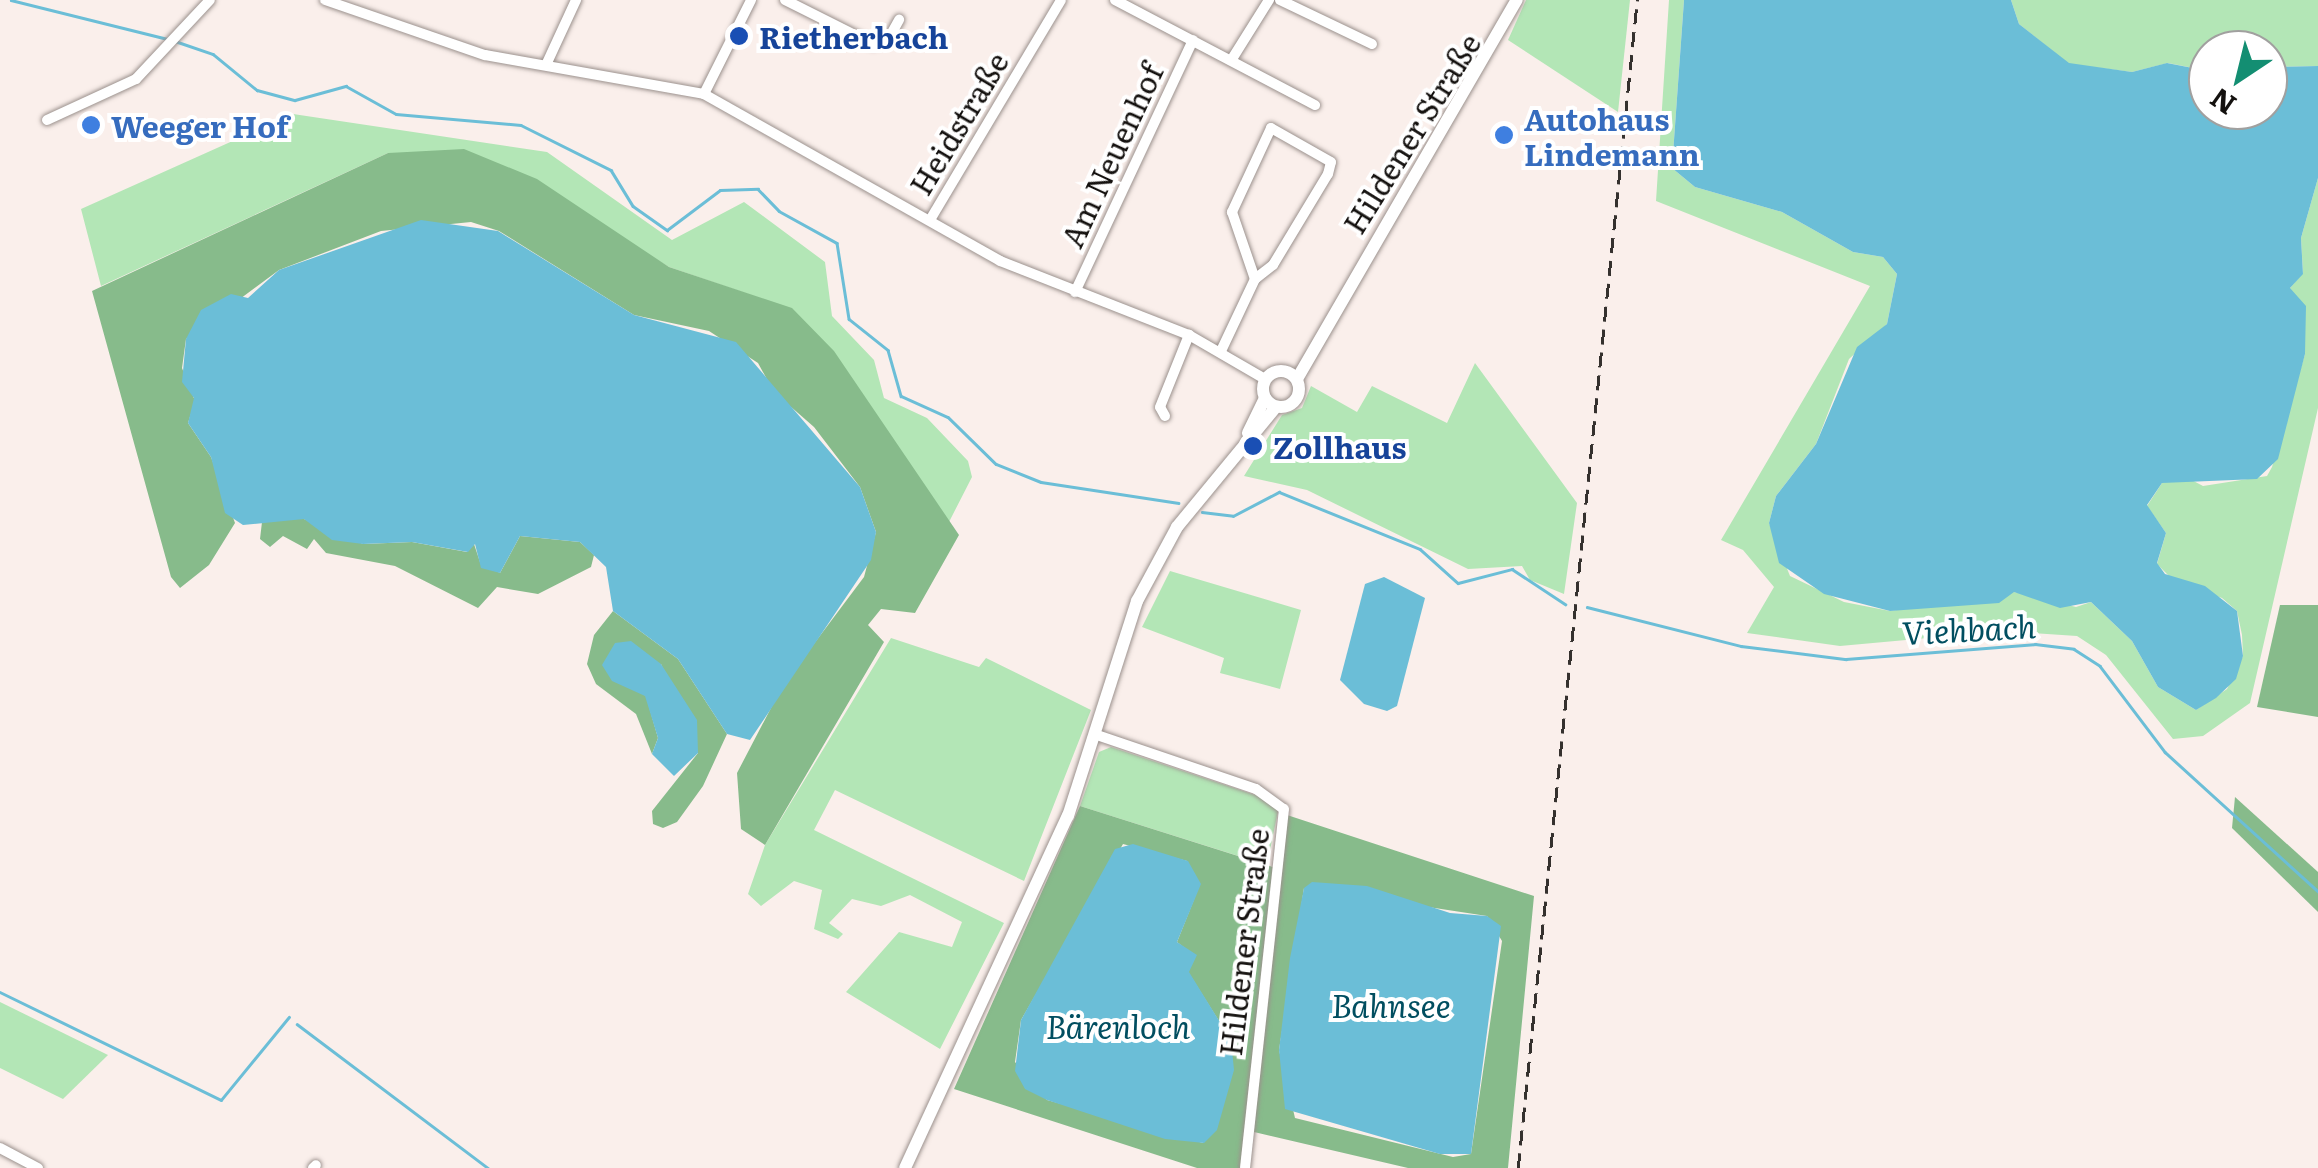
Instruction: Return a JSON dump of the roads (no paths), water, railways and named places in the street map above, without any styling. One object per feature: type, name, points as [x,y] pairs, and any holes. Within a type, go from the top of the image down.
[{"type":"main road","name":"Hildener Straße","points":[[1270,403],[1293,403],[1290,375],[1473,86],[1517,0]]},
{"type":"main road","points":[[904,1168],[1068,816],[1137,601],[1177,527],[1270,403],[1264,379],[1290,375]]},
{"type":"street","points":[[48,120],[114,94],[181,36],[210,0]]},
{"type":"street","points":[[325,0],[459,47],[704,94],[930,220],[1076,292],[1189,335],[1264,379]]},
{"type":"street","points":[[546,64],[576,0]]},
{"type":"street","points":[[704,94],[751,0]]},
{"type":"street","points":[[785,0],[873,44],[890,38],[900,20]]},
{"type":"street","name":"Heidstraße","points":[[930,220],[1060,0]]},
{"type":"street","points":[[1115,0],[1315,104]]},
{"type":"street","points":[[1232,59],[1269,0]]},
{"type":"street","points":[[1280,0],[1372,44]]},
{"type":"street","name":"Am Neuenhof","points":[[1076,292],[1129,163],[1193,40]]},
{"type":"street","points":[[1221,351],[1255,279],[1273,264],[1331,162],[1271,128],[1232,212],[1255,279]]},
{"type":"street","points":[[1165,416],[1160,406],[1189,335]]},
{"type":"street","name":"Hildener Straße","points":[[1094,734],[1256,789],[1284,809],[1246,1168]]},
{"type":"street","points":[[0,1148],[38,1168]]},
{"type":"water","points":[[1684,0],[2011,0],[2019,24],[2069,63],[2132,72],[2167,63],[2188,67],[2188,130],[2288,130],[2288,67],[2318,66],[2318,178],[2301,238],[2303,274],[2290,288],[2306,306],[2305,354],[2278,459],[2257,479],[2162,483],[2147,505],[2166,533],[2157,563],[2165,574],[2205,586],[2237,611],[2243,656],[2236,679],[2196,710],[2158,687],[2132,641],[2091,602],[2060,608],[2014,592],[1999,603],[1890,611],[1824,594],[1779,563],[1769,523],[1776,496],[1816,444],[1857,347],[1887,324],[1897,274],[1883,257],[1853,252],[1782,212],[1695,187],[1672,168]]},
{"type":"water","points":[[421,220],[498,231],[634,315],[736,342],[860,487],[876,532],[871,560],[750,740],[727,734],[678,659],[613,611],[606,567],[580,542],[520,536],[500,573],[481,568],[475,544],[468,552],[412,542],[363,544],[332,540],[304,519],[243,525],[225,513],[211,457],[188,423],[194,398],[182,382],[186,339],[201,310],[231,294],[248,298],[279,270]]},
{"type":"water","points":[[1384,577],[1425,598],[1397,706],[1387,711],[1364,704],[1340,680],[1365,584]]},
{"type":"water","points":[[631,641],[661,664],[697,720],[698,753],[674,776],[652,754],[658,738],[645,696],[612,681],[602,665],[615,643]]},
{"type":"water","name":"Bärenloch","points":[[1133,844],[1188,861],[1201,884],[1177,942],[1197,955],[1189,972],[1231,1040],[1234,1070],[1217,1130],[1204,1143],[1165,1139],[1047,1100],[1025,1089],[1015,1071],[1021,1020],[1115,849]]},
{"type":"water","name":"Bahnsee","points":[[1312,882],[1367,886],[1450,913],[1487,916],[1501,926],[1471,1154],[1440,1154],[1285,1109],[1279,1050],[1290,958],[1304,888]]},
{"type":"waterway","name":"Viehbach","points":[[11,0],[167,39]]},
{"type":"waterway","name":"Viehbach","points":[[175,41],[213,54],[257,90],[295,100],[346,86],[396,114],[521,125],[611,170],[633,206],[667,230],[720,190],[758,189],[779,211],[837,243],[849,319],[888,350],[901,396],[948,417],[996,464],[1041,482],[1178,503]]},
{"type":"waterway","name":"Viehbach","points":[[1202,512],[1233,516],[1279,492],[1420,549],[1458,583],[1512,569],[1565,604]]},
{"type":"waterway","name":"Viehbach","points":[[1587,607],[1741,646],[1846,659],[2035,644],[2074,649],[2100,666],[2165,752],[2318,891]]},
{"type":"waterway","points":[[0,992],[221,1100],[289,1017]]},
{"type":"waterway","points":[[297,1024],[488,1168]]},
{"type":"railway","points":[[1518,1168],[1637,0]]},
{"type":"place","name":"Rietherbach","points":[[739,36]]},
{"type":"place","name":"Weeger Hof","points":[[91,125]]},
{"type":"place","name":"Autohaus Lindemann","points":[[1504,135]]},
{"type":"place","name":"Zollhaus","points":[[1253,446]]}]
